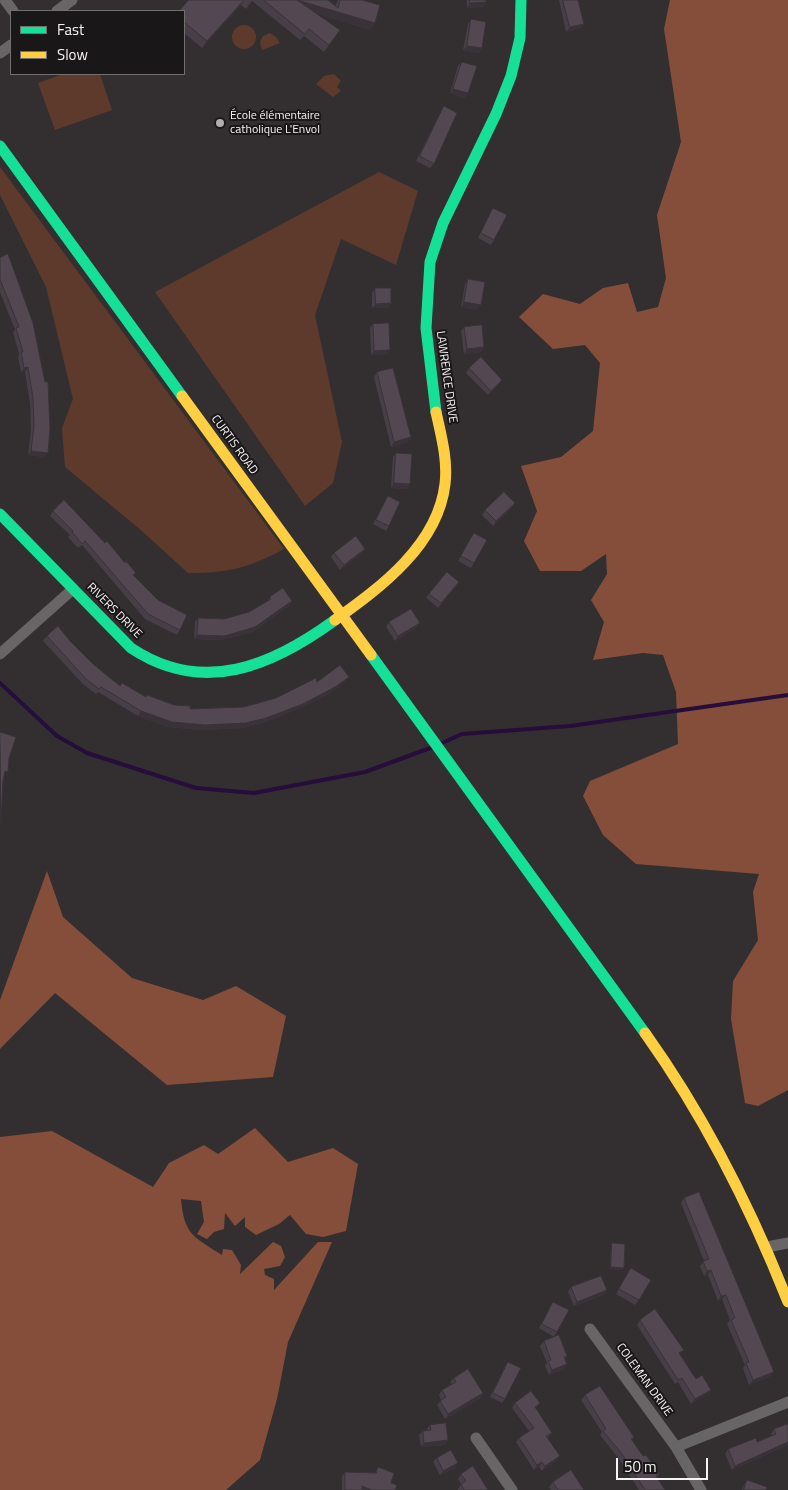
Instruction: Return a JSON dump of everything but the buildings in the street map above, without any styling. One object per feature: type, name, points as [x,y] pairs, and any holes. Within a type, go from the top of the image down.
[{"type":"main road","name":"LAWRENCE DRIVE","points":[[342,615],[400,568],[422,541],[442,500],[445,465],[425,341],[427,285],[436,236],[493,120],[515,64],[520,37],[521,0]]},
{"type":"main road","name":"CURTIS ROAD","points":[[0,146],[447,759],[613,990],[696,1110],[728,1166],[767,1248],[788,1302]]},
{"type":"main road","name":"RIVERS DRIVE","points":[[0,514],[133,650],[173,669],[207,673],[249,669],[278,656],[342,615]]},
{"type":"street","points":[[58,10],[72,0]]},
{"type":"street","points":[[0,654],[73,590]]},
{"type":"street","points":[[767,1248],[788,1243]]},
{"type":"street","name":"COLEMAN DRIVE","points":[[590,1328],[676,1447],[701,1490]]},
{"type":"street","points":[[676,1447],[788,1402]]},
{"type":"street","points":[[476,1438],[512,1490]]},
{"type":"shaded area","points":[[670,0],[788,0],[788,1090],[758,1106],[745,1103],[731,1019],[733,981],[758,940],[753,892],[759,874],[636,864],[603,835],[583,796],[590,781],[678,744],[676,692],[663,655],[643,653],[593,660],[604,622],[591,600],[607,574],[606,554],[581,571],[540,571],[524,541],[537,511],[521,466],[561,457],[593,431],[600,363],[585,345],[553,349],[519,317],[543,294],[580,304],[603,288],[628,283],[637,312],[658,307],[666,278],[657,215],[681,142],[664,29]]},
{"type":"shaded area","points":[[244,25],[253,28],[256,37],[253,46],[244,49],[235,46],[232,37],[235,28]]},
{"type":"shaded area","points":[[270,33],[280,43],[262,50],[260,42],[263,36]]},
{"type":"shaded area","points":[[334,74],[341,81],[337,87],[341,91],[333,97],[316,84],[324,76]]},
{"type":"shaded area","points":[[60,75],[100,75],[112,110],[55,130],[38,83]]},
{"type":"shaded area","points":[[0,167],[284,549],[260,561],[238,568],[215,572],[188,573],[143,532],[65,467],[62,428],[73,399],[46,287],[0,195]]},
{"type":"shaded area","points":[[379,172],[418,191],[396,265],[341,239],[315,315],[342,442],[333,483],[305,506],[155,292]]},
{"type":"shaded area","points":[[47,871],[63,917],[132,978],[203,1000],[236,986],[286,1016],[273,1077],[167,1085],[55,993],[0,1049],[0,1000]]},
{"type":"shaded area","points":[[255,1128],[288,1162],[333,1148],[358,1164],[346,1231],[323,1237],[306,1234],[290,1215],[279,1224],[256,1235],[245,1227],[245,1217],[235,1226],[225,1213],[224,1229],[214,1232],[207,1239],[197,1234],[204,1222],[201,1201],[181,1199],[182,1211],[192,1234],[222,1255],[223,1249],[232,1250],[241,1265],[240,1274],[273,1242],[281,1246],[285,1257],[280,1266],[264,1269],[265,1275],[274,1279],[274,1290],[318,1242],[332,1242],[288,1342],[277,1399],[260,1460],[226,1490],[0,1490],[0,1137],[52,1131],[153,1187],[169,1163],[204,1145],[218,1154]]},
{"type":"waterway","points":[[0,683],[57,736],[87,753],[196,788],[254,793],[365,772],[433,747]]},
{"type":"waterway","points":[[440,744],[462,734],[570,726],[788,695]]},
{"type":"traffic: fast","points":[[436,412],[426,328],[430,262],[443,223],[496,114],[511,76],[520,38],[521,0]]},
{"type":"traffic: fast","points":[[0,146],[182,396]]},
{"type":"traffic: fast","points":[[0,514],[131,648],[158,662],[184,670],[211,672],[236,669],[262,662],[287,651],[335,620]]},
{"type":"traffic: fast","points":[[371,655],[645,1033]]},
{"type":"traffic: slow","points":[[182,396],[371,655]]},
{"type":"traffic: slow","points":[[335,620],[388,579],[419,545],[431,526],[440,506],[446,475],[444,448],[436,412]]},
{"type":"traffic: slow","points":[[645,1033],[687,1097],[725,1163],[758,1231],[788,1302]]},
{"type":"place","name":"École élémentaire catholique L'Envol","points":[[220,123]]}]
